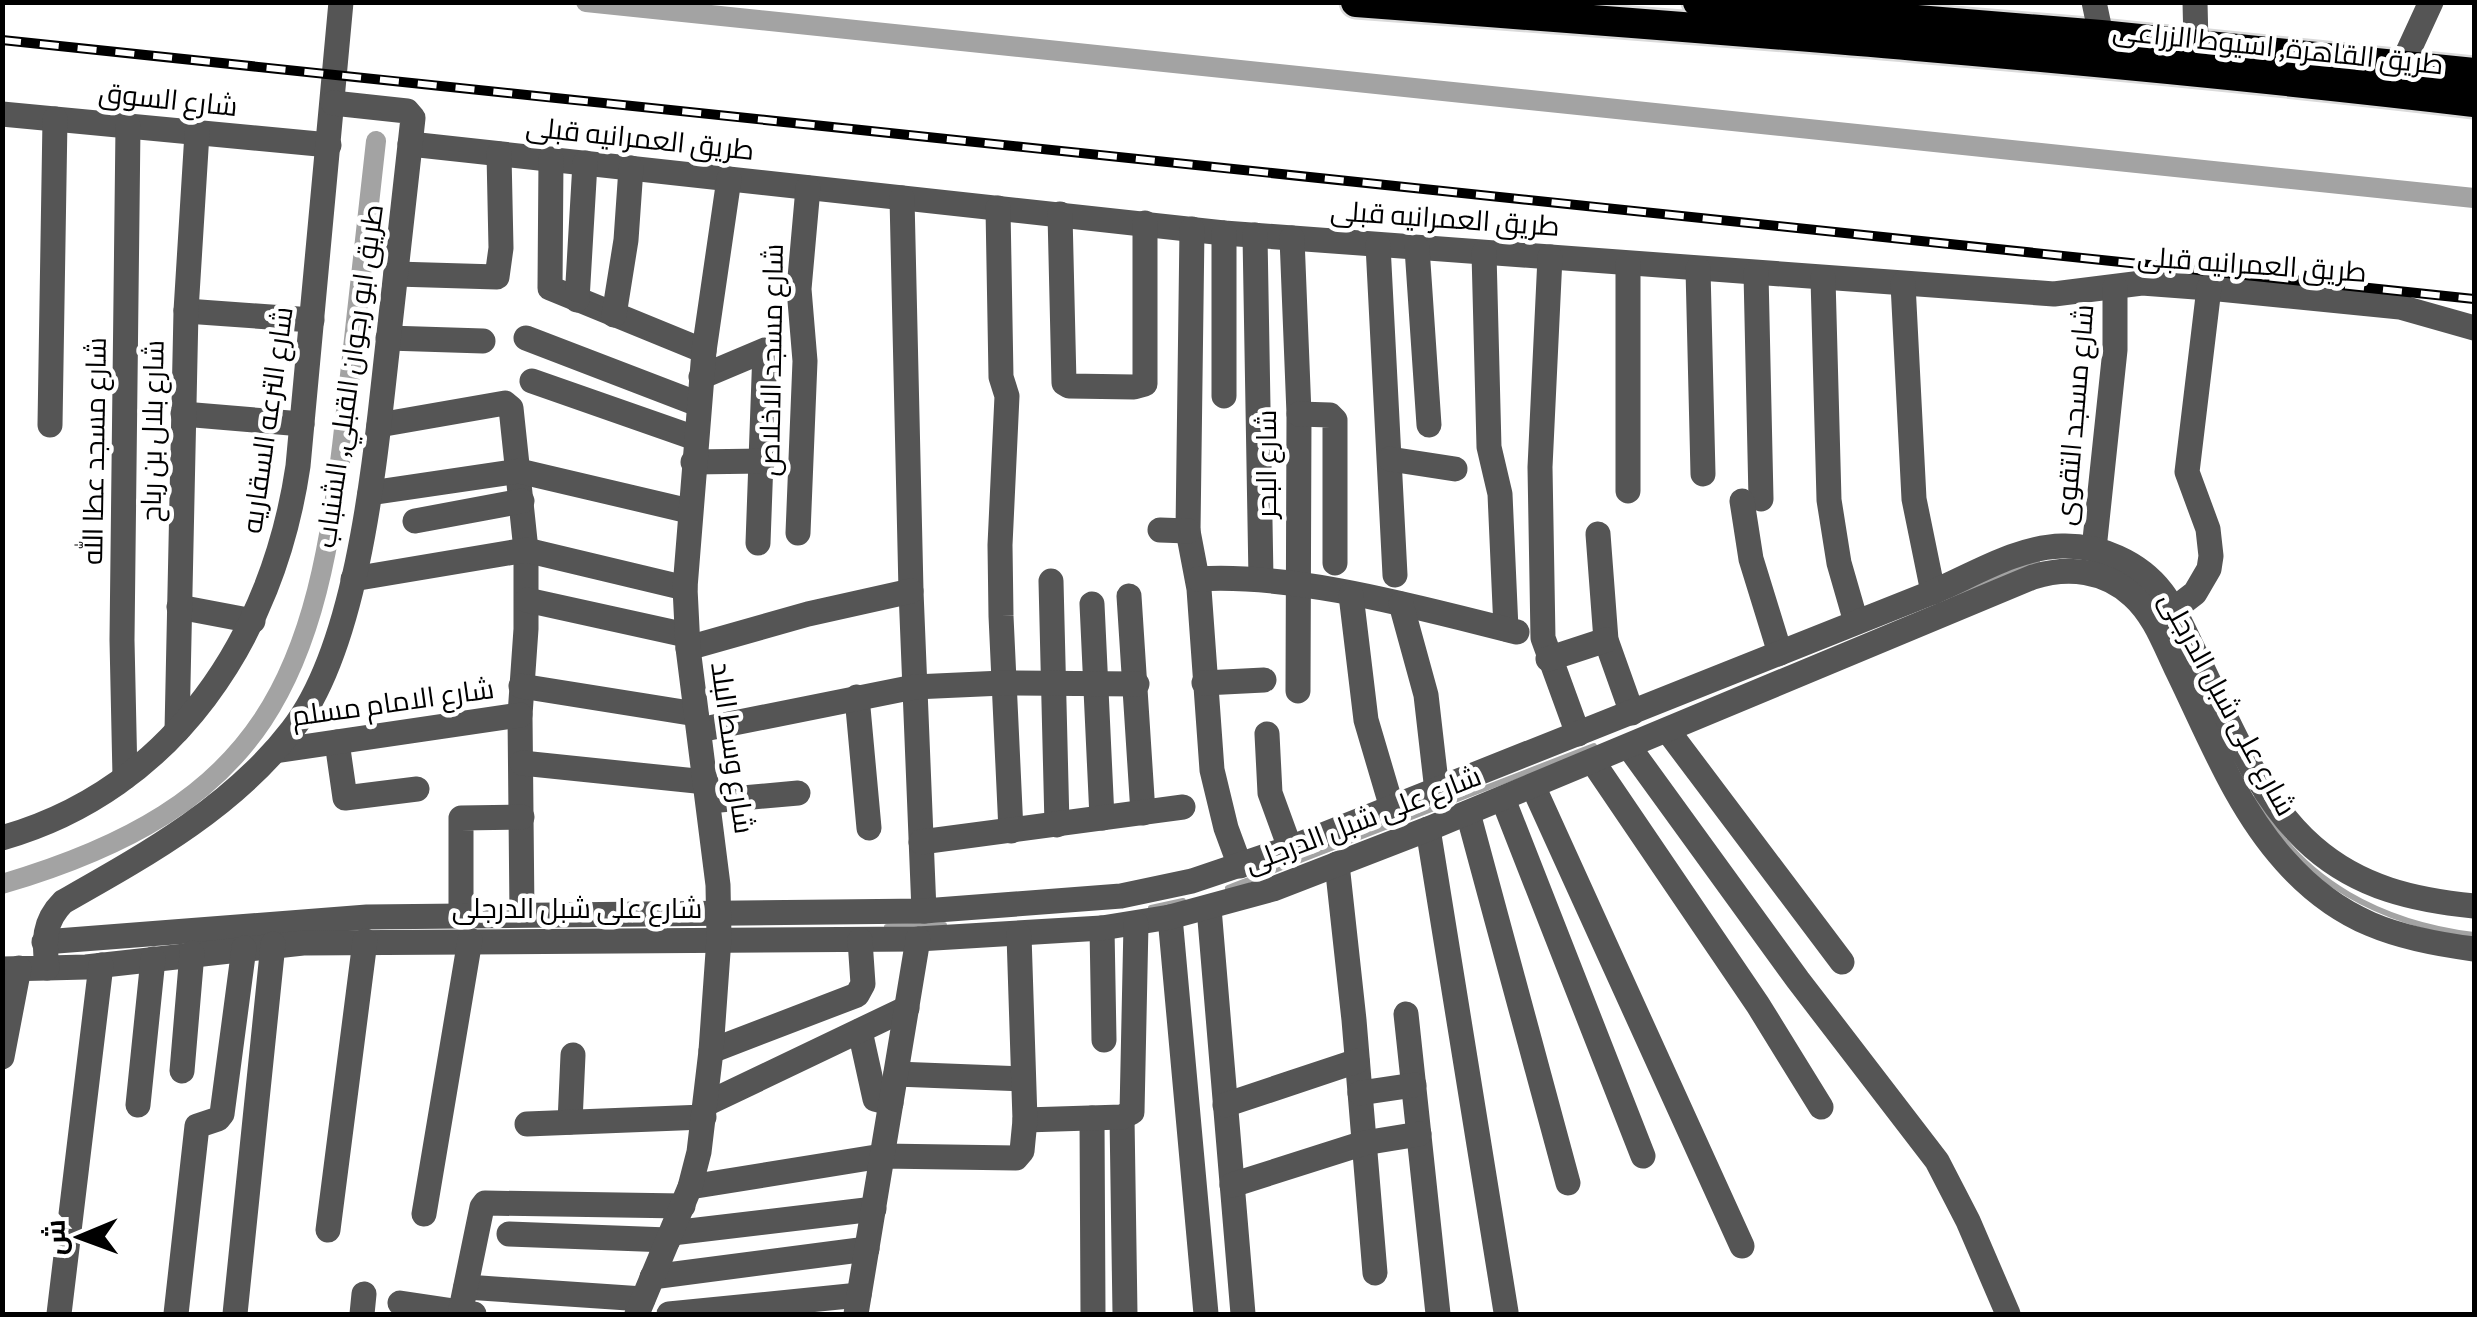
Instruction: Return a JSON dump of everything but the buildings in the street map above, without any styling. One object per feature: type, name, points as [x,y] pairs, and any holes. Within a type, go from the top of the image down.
[{"type":"highway","name":"طريق القاهرة, اسيوط الزراعى","points":[[1698,2],[1850,9],[2101,35],[2164,55],[2196,44],[2474,73]]},
{"type":"highway","name":"طريق القاهرة, اسيوط الزراعى","points":[[1371,3],[1805,35],[2164,55],[2474,102]]},
{"type":"street","name":"شارع الترعه السقاريه","points":[[2,838],[53,820],[124,776],[177,731],[220,679],[254,621],[282,546],[292,506],[341,2]]},
{"type":"street","points":[[2094,2],[2101,35]]},
{"type":"street","points":[[2194,2],[2196,44]]},
{"type":"street","points":[[2402,65],[2431,2]]},
{"type":"street","points":[[332,104],[407,111],[413,118],[410,144]]},
{"type":"street","name":"شارع السوق","points":[[2,114],[328,146]]},
{"type":"street","points":[[50,425],[55,119]]},
{"type":"street","name":"شارع مسجد عطا الله","points":[[124,776],[128,126]]},
{"type":"street","name":"شارع بلال بن رباح","points":[[177,731],[182,414],[197,133]]},
{"type":"street","name":"طريق العمرانيه قبلى","points":[[410,144],[1192,229],[1378,245],[2054,294],[2142,283],[2210,288],[2400,307],[2474,328]]},
{"type":"street","name":"طريق ابو رجوان القبلي, الشنباب","points":[[45,955],[47,924],[63,902],[184,830],[244,782],[295,728],[325,673],[353,579],[370,493],[410,144]]},
{"type":"street","points":[[396,274],[497,277],[501,248],[498,154]]},
{"type":"street","points":[[551,160],[549,287],[614,316],[702,364],[765,350],[764,461],[758,543]]},
{"type":"street","points":[[577,300],[584,163]]},
{"type":"street","points":[[614,316],[625,254],[631,168]]},
{"type":"street","name":"شارع وسط البلد","points":[[644,1297],[686,1196],[705,1111],[711,1051],[719,926],[684,588],[702,364],[729,179]]},
{"type":"street","name":"شارع مسجد الاخلاص","points":[[798,532],[805,361],[799,289],[808,188]]},
{"type":"street","points":[[902,198],[911,591],[924,911]]},
{"type":"street","points":[[998,208],[1001,377],[1007,392],[1000,545],[1011,830]]},
{"type":"street","points":[[1060,214],[1064,383],[1068,386],[1145,384],[1145,223]]},
{"type":"street","points":[[1192,229],[1188,531],[1198,579],[1212,770],[1240,866]]},
{"type":"street","points":[[1224,232],[1224,396]]},
{"type":"street","points":[[1255,235],[1261,579]]},
{"type":"street","name":"شارع البحر","points":[[1292,238],[1298,414],[1298,691]]},
{"type":"street","points":[[1378,245],[1395,575]]},
{"type":"street","points":[[1418,248],[1429,425]]},
{"type":"street","points":[[1484,253],[1490,453],[1500,494],[1506,629]]},
{"type":"street","points":[[1550,257],[1540,467],[1546,648],[1578,734]]},
{"type":"street","points":[[1628,264],[1628,490]]},
{"type":"street","points":[[1698,269],[1702,474]]},
{"type":"street","points":[[1756,273],[1751,558],[1780,652]]},
{"type":"street","points":[[1823,278],[1828,500],[1839,563],[1856,622]]},
{"type":"street","points":[[1904,284],[1914,499],[1933,592]]},
{"type":"street","name":"شارع مسجد التقوى","points":[[2094,549],[2115,350],[2115,286]]},
{"type":"street","points":[[2173,610],[2195,593],[2211,556],[2208,528],[2187,472],[2210,288]]},
{"type":"street","points":[[186,311],[312,320]]},
{"type":"street","points":[[388,338],[483,341]]},
{"type":"street","points":[[526,338],[698,404]]},
{"type":"street","points":[[532,380],[694,450],[764,461]]},
{"type":"street","points":[[379,425],[509,404],[526,550],[520,715],[522,914]]},
{"type":"street","points":[[182,414],[302,424]]},
{"type":"street","points":[[1298,414],[1334,418],[1335,564]]},
{"type":"street","points":[[1390,459],[1454,468]]},
{"type":"street","points":[[370,493],[519,472],[689,511]]},
{"type":"street","points":[[415,521],[522,501]]},
{"type":"street","points":[[1160,530],[1188,531]]},
{"type":"street","points":[[1598,534],[1606,640],[1632,713]]},
{"type":"street","name":"شارع على شبل الدرجلى","points":[[45,955],[101,965],[272,944],[470,940],[719,926],[1121,896],[1192,881],[1290,848],[2028,551],[2061,546],[2094,549],[2138,570],[2162,592],[2258,780],[2298,834],[2332,862],[2392,893],[2474,906]]},
{"type":"street","points":[[353,579],[526,550],[684,588]]},
{"type":"street","name":"شارع على شبل الدرجلى","points":[[45,955],[288,921],[461,915],[522,914],[719,926],[860,940],[1018,935],[1136,924],[1274,889],[1668,731],[2033,577],[2062,571],[2092,574],[2120,585],[2151,618],[2245,806],[2286,863],[2328,900],[2377,928],[2403,938],[2474,949]]},
{"type":"street","points":[[1198,579],[1261,579],[1401,604],[1506,629],[1546,648],[1606,640]]},
{"type":"street","points":[[1051,581],[1057,824]]},
{"type":"street","points":[[527,600],[687,641],[911,591]]},
{"type":"street","points":[[1351,595],[1366,720],[1392,808]]},
{"type":"street","points":[[1129,596],[1143,813]]},
{"type":"street","points":[[1092,604],[1102,818]]},
{"type":"street","points":[[1401,604],[1426,694],[1437,790]]},
{"type":"street","points":[[179,606],[254,621]]},
{"type":"street","points":[[1204,684],[1264,680]]},
{"type":"street","points":[[521,686],[698,722],[914,687],[1054,682],[1137,684]]},
{"type":"street","points":[[857,697],[869,828]]},
{"type":"street","name":"شارع الامام مسلم","points":[[275,751],[520,715]]},
{"type":"street","points":[[1668,731],[1842,962]]},
{"type":"street","points":[[1268,734],[1270,792],[1290,848]]},
{"type":"street","points":[[337,742],[344,798],[416,789]]},
{"type":"street","points":[[1629,747],[1798,980],[1937,1161],[2008,1314]]},
{"type":"street","points":[[1592,762],[1758,1005],[1821,1107]]},
{"type":"street","points":[[522,763],[708,792],[798,793]]},
{"type":"street","points":[[1534,786],[1742,1246]]},
{"type":"street","points":[[1503,798],[1642,1156]]},
{"type":"street","points":[[921,842],[1182,807]]},
{"type":"street","points":[[1468,813],[1568,1183]]},
{"type":"street","points":[[461,915],[461,818],[522,816]]},
{"type":"street","points":[[1428,829],[1506,1312]]},
{"type":"street","points":[[1337,864],[1375,1273]]},
{"type":"street","points":[[1209,908],[1243,1314]]},
{"type":"street","points":[[1170,917],[1206,1314]]},
{"type":"street","points":[[1125,1314],[1136,924]]},
{"type":"street","points":[[1102,928],[1104,1040]]},
{"type":"street","points":[[465,1307],[485,1203],[686,1196],[882,1156],[1012,1158],[1022,1150],[1024,1120],[1018,935]]},
{"type":"street","points":[[669,1314],[858,1305],[918,939]]},
{"type":"street","points":[[424,1214],[470,940]]},
{"type":"street","points":[[711,1051],[858,995],[863,984],[860,940]]},
{"type":"street","points":[[328,1230],[365,941]]},
{"type":"street","points":[[235,1314],[272,944]]},
{"type":"street","points":[[176,1314],[197,1126],[222,1117],[244,948]]},
{"type":"street","points":[[182,1071],[192,954]]},
{"type":"street","points":[[2,1057],[10,968],[45,955]]},
{"type":"street","points":[[138,1105],[153,958]]},
{"type":"street","points":[[59,1314],[101,965]]},
{"type":"street","points":[[1758,1005],[1798,980]]},
{"type":"street","points":[[572,1055],[547,1123],[705,1111],[907,1008]]},
{"type":"street","points":[[1406,1014],[1438,1314]]},
{"type":"street","points":[[860,1031],[875,1099],[891,1103]]},
{"type":"street","points":[[1226,1106],[1357,1061]]},
{"type":"street","points":[[896,1074],[1023,1079]]},
{"type":"street","points":[[1360,1093],[1414,1085]]},
{"type":"street","points":[[1024,1120],[1128,1113]]},
{"type":"street","points":[[1092,1118],[1092,1314]]},
{"type":"street","points":[[1232,1186],[1364,1144],[1419,1134]]},
{"type":"street","points":[[509,1234],[670,1237],[874,1209]]},
{"type":"street","points":[[400,1303],[465,1307],[644,1297],[867,1249]]},
{"type":"waterway","points":[[586,2],[2474,198]]},
{"type":"waterway","points":[[2,884],[92,852],[164,815],[220,771],[263,720],[294,660],[317,591],[333,511],[376,141]]},
{"type":"waterway","points":[[1952,597],[2037,562]]},
{"type":"waterway","points":[[1228,888],[1594,746]]},
{"type":"waterway","points":[[2257,798],[2296,854],[2348,894],[2408,921],[2474,935]]},
{"type":"waterway","points":[[1151,908],[1183,901]]},
{"type":"waterway","points":[[887,927],[944,925]]},
{"type":"railway","points":[[2,40],[2474,299]]}]
